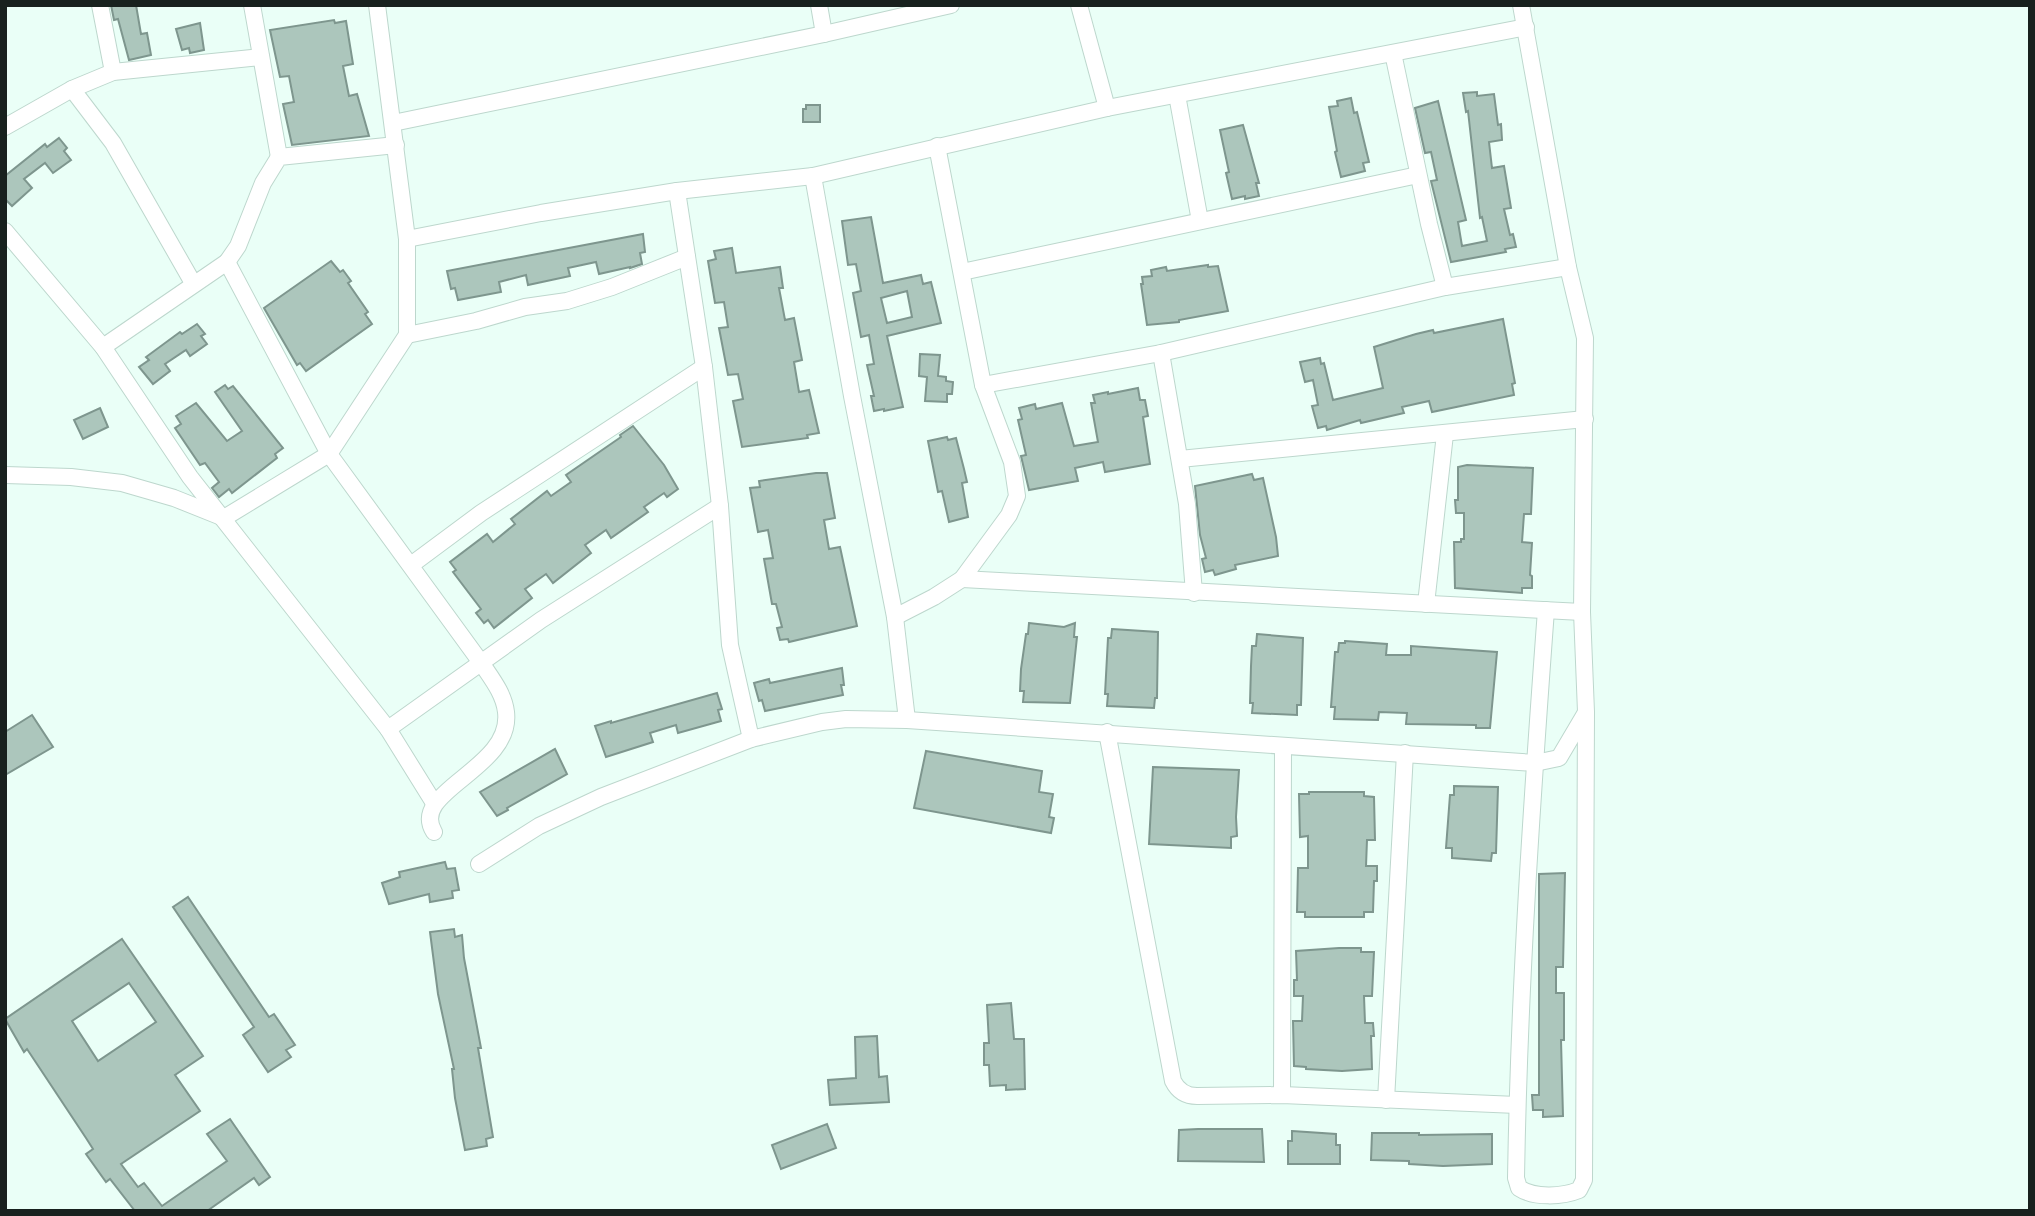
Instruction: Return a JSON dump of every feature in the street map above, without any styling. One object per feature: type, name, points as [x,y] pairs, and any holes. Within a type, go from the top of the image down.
[{"type":"street","points":[[100,5],[113,72]]},
{"type":"street","points":[[103,347],[227,262],[238,246],[263,183],[279,157],[252,5]]},
{"type":"street","points":[[224,519],[329,454],[407,335],[407,239],[377,5]]},
{"type":"street","points":[[819,5],[824,34]]},
{"type":"street","points":[[1079,5],[1107,108]]},
{"type":"street","points":[[1521,5],[1568,267],[1585,338],[1582,612],[1586,712],[1584,1180],[1579,1190],[1569,1194],[1528,1194],[1519,1188],[1516,1178],[1517,1105],[1535,762],[1546,610]]},
{"type":"street","points":[[393,123],[824,34],[942,6]]},
{"type":"street","points":[[407,239],[541,212],[677,191],[813,176],[1107,108],[1526,27]]},
{"type":"street","points":[[1393,54],[1445,287]]},
{"type":"street","points":[[5,127],[72,89],[113,72],[261,57]]},
{"type":"street","points":[[72,89],[113,143],[193,283]]},
{"type":"street","points":[[1177,95],[1200,221]]},
{"type":"street","points":[[279,157],[396,145]]},
{"type":"street","points":[[895,617],[962,579],[1009,515],[1017,496],[1012,462],[983,385],[937,146]]},
{"type":"street","points":[[962,272],[1418,175]]},
{"type":"street","points":[[813,176],[895,617],[907,720]]},
{"type":"street","points":[[677,191],[704,367],[720,506],[730,645],[751,739]]},
{"type":"street","points":[[5,231],[103,347],[190,477],[388,729],[434,803]]},
{"type":"street","points":[[407,335],[525,307],[568,301],[612,287],[687,257]]},
{"type":"street","points":[[227,262],[329,454],[482,664],[498,687],[504,703],[507,715],[503,736],[485,760],[434,803],[429,813],[429,822],[434,832]]},
{"type":"street","points":[[983,385],[1161,353],[1445,287],[1568,267]]},
{"type":"street","points":[[1161,353],[1187,504],[1195,593]]},
{"type":"street","points":[[411,565],[481,513],[704,367]]},
{"type":"street","points":[[1180,459],[1585,419]]},
{"type":"street","points":[[1426,604],[1445,434]]},
{"type":"street","points":[[5,475],[71,477],[122,483],[174,498],[224,519]]},
{"type":"street","points":[[388,729],[541,620],[720,506]]},
{"type":"street","points":[[962,579],[1582,612]]},
{"type":"street","points":[[479,864],[539,826],[601,797],[751,739],[822,722],[846,719],[907,720],[1535,762],[1559,758],[1586,712]]},
{"type":"street","points":[[1107,732],[1173,1081],[1177,1088],[1190,1096],[1282,1095],[1517,1105]]},
{"type":"street","points":[[1282,1095],[1283,747]]},
{"type":"street","points":[[1386,1100],[1405,754]]},
{"type":"building","points":[[111,5],[136,5],[141,34],[147,33],[151,55],[129,60],[118,19],[114,20]]},
{"type":"building","points":[[334,20],[335,23],[346,21],[353,64],[343,66],[349,96],[357,94],[369,136],[292,145],[283,104],[294,102],[289,76],[280,77],[270,30]]},
{"type":"building","points":[[200,23],[204,50],[190,53],[189,48],[182,50],[176,29]]},
{"type":"building","points":[[1477,92],[1477,96],[1494,94],[1502,140],[1489,142],[1492,168],[1504,166],[1511,208],[1504,209],[1510,235],[1513,234],[1516,247],[1505,249],[1506,252],[1451,262],[1431,181],[1437,180],[1431,152],[1425,153],[1415,108],[1438,101],[1466,220],[1458,222],[1462,246],[1487,241],[1482,217],[1480,218],[1468,111],[1466,112],[1463,93]]},
{"type":"building","points":[[1351,98],[1369,162],[1363,163],[1365,171],[1341,177],[1329,107],[1338,106],[1337,101]]},
{"type":"building","points":[[806,105],[820,105],[820,122],[803,122],[803,109],[806,109]]},
{"type":"building","points":[[1243,125],[1259,183],[1256,183],[1259,196],[1232,199],[1220,130]]},
{"type":"building","points":[[59,138],[67,148],[64,151],[71,160],[53,173],[45,163],[24,179],[32,188],[12,206],[5,199],[5,176],[45,144],[47,147]]},
{"type":"building","points":[[871,217],[883,283],[921,275],[923,284],[931,282],[941,323],[887,336],[903,407],[874,411],[871,396],[874,396],[867,365],[874,364],[869,335],[861,337],[853,293],[861,291],[856,264],[848,265],[842,221]],"holes":[[[907,291],[912,317],[887,323],[881,298]]]},
{"type":"building","points":[[643,234],[645,252],[640,253],[642,264],[630,268],[599,274],[596,262],[568,268],[570,276],[528,285],[526,275],[499,282],[501,292],[458,300],[455,288],[451,289],[447,271]]},
{"type":"building","points":[[732,248],[736,273],[780,267],[783,288],[779,288],[785,320],[794,318],[802,360],[794,362],[799,392],[809,390],[819,433],[807,435],[808,438],[742,447],[733,401],[743,399],[738,374],[728,375],[719,328],[728,327],[724,302],[715,303],[708,261],[716,259],[714,251]]},
{"type":"building","points":[[331,261],[340,272],[343,270],[351,281],[348,283],[368,312],[365,314],[372,324],[306,371],[300,363],[297,365],[264,308]]},
{"type":"building","points":[[1218,266],[1228,311],[1179,322],[1147,325],[1142,277],[1152,276],[1151,270],[1166,267],[1167,271]]},
{"type":"building","points":[[1503,319],[1515,383],[1512,384],[1514,395],[1432,412],[1429,401],[1402,407],[1404,413],[1361,423],[1360,420],[1327,430],[1326,426],[1318,428],[1312,406],[1318,405],[1313,380],[1305,382],[1300,362],[1320,358],[1321,364],[1324,363],[1333,400],[1383,388],[1374,347],[1433,330],[1434,333]]},
{"type":"building","points":[[197,324],[205,334],[201,336],[207,344],[190,356],[186,350],[165,364],[170,371],[153,384],[139,367],[149,360],[146,357],[180,332],[182,334]]},
{"type":"building","points":[[920,354],[940,355],[938,376],[953,382],[952,394],[947,394],[947,402],[925,401],[927,377],[919,376]]},
{"type":"building","points":[[225,385],[228,389],[233,386],[283,448],[275,454],[277,458],[232,493],[229,489],[219,497],[212,488],[219,482],[205,463],[200,465],[175,428],[181,424],[176,416],[196,403],[227,441],[242,431],[215,392]]},
{"type":"building","points":[[1138,388],[1140,400],[1145,400],[1148,416],[1143,417],[1150,464],[1105,472],[1103,462],[1075,468],[1078,481],[1029,490],[1021,456],[1026,455],[1018,420],[1022,419],[1019,408],[1035,404],[1036,409],[1062,403],[1074,446],[1098,442],[1091,403],[1095,403],[1093,395]]},
{"type":"building","points":[[100,408],[108,427],[83,439],[74,420]]},
{"type":"building","points":[[633,426],[664,465],[678,489],[667,497],[664,493],[644,507],[648,512],[611,538],[606,530],[585,545],[591,553],[553,583],[546,574],[525,589],[532,598],[494,628],[488,620],[484,623],[476,613],[481,609],[453,572],[456,570],[450,562],[487,534],[493,542],[515,524],[511,519],[547,491],[551,496],[571,482],[566,475]]},
{"type":"building","points":[[947,437],[948,440],[956,438],[967,482],[962,483],[968,517],[949,522],[942,491],[938,492],[928,441]]},
{"type":"building","points":[[1467,465],[1533,468],[1531,514],[1524,514],[1522,542],[1532,543],[1532,588],[1522,588],[1522,593],[1455,588],[1454,542],[1464,539],[1464,513],[1456,513],[1458,467]]},
{"type":"building","points":[[827,473],[835,518],[824,520],[829,549],[840,547],[857,626],[789,642],[788,639],[780,640],[777,628],[782,627],[776,604],[772,604],[764,559],[773,558],[768,530],[758,532],[750,488],[760,487],[759,481]]},
{"type":"building","points":[[1252,474],[1254,480],[1263,478],[1278,556],[1235,565],[1236,569],[1215,575],[1213,570],[1205,572],[1202,559],[1206,558],[1200,535],[1195,486]]},
{"type":"building","points":[[1029,623],[1064,627],[1075,623],[1074,637],[1077,637],[1070,703],[1023,702],[1024,691],[1020,691],[1021,669]]},
{"type":"building","points":[[1112,629],[1158,632],[1157,698],[1154,708],[1107,706],[1108,694],[1105,694],[1108,638],[1111,638]]},
{"type":"building","points":[[1257,634],[1303,638],[1301,705],[1297,705],[1297,715],[1252,713],[1252,646],[1256,646]]},
{"type":"building","points":[[1345,641],[1387,644],[1386,655],[1411,655],[1411,646],[1497,652],[1490,728],[1476,728],[1476,725],[1406,724],[1407,713],[1379,712],[1378,720],[1334,719],[1335,707],[1331,707],[1335,652],[1338,652],[1339,643]]},
{"type":"building","points":[[842,668],[843,695],[765,711],[762,700],[759,701],[754,683],[769,679],[770,683]]},
{"type":"building","points":[[717,693],[722,709],[718,710],[721,721],[678,733],[676,725],[650,733],[653,742],[606,757],[595,726]]},
{"type":"building","points":[[32,715],[53,747],[5,775],[5,732]]},
{"type":"building","points":[[555,749],[567,774],[497,816],[480,792]]},
{"type":"building","points":[[926,751],[1042,771],[1039,792],[1053,794],[1049,817],[1054,818],[1051,833],[914,808]]},
{"type":"building","points":[[1153,767],[1239,770],[1237,836],[1231,837],[1231,848],[1149,844]]},
{"type":"building","points":[[1454,786],[1498,787],[1496,853],[1492,853],[1491,861],[1452,858],[1452,848],[1446,848],[1450,795],[1454,795]]},
{"type":"building","points":[[1364,792],[1364,796],[1374,797],[1375,840],[1367,840],[1366,866],[1377,866],[1377,881],[1374,881],[1373,912],[1364,912],[1364,917],[1305,917],[1305,912],[1297,912],[1298,868],[1308,868],[1308,836],[1300,837],[1299,794]]},
{"type":"building","points":[[445,862],[447,869],[455,868],[459,890],[452,891],[453,898],[430,902],[429,894],[389,904],[382,883],[400,877],[399,872]]},
{"type":"building","points":[[1565,873],[1563,967],[1556,967],[1556,993],[1564,993],[1564,1040],[1561,1040],[1563,1116],[1543,1117],[1543,1110],[1533,1110],[1532,1095],[1539,1095],[1539,874]]},
{"type":"building","points":[[188,897],[269,1017],[274,1014],[295,1045],[286,1050],[291,1057],[268,1072],[243,1035],[254,1027],[173,907]]},
{"type":"building","points":[[454,929],[455,937],[462,935],[493,1137],[486,1139],[487,1146],[465,1150],[430,932]]},
{"type":"building","points":[[122,939],[203,1056],[175,1075],[200,1111],[121,1164],[138,1187],[144,1183],[162,1206],[227,1161],[207,1134],[230,1119],[270,1177],[259,1185],[254,1178],[207,1211],[135,1211],[110,1179],[106,1182],[86,1154],[93,1149],[27,1049],[24,1052],[5,1019]],"holes":[[[129,983],[156,1022],[98,1061],[72,1021]]]},
{"type":"building","points":[[1361,948],[1361,952],[1374,952],[1372,996],[1364,996],[1365,1023],[1373,1023],[1372,1069],[1342,1071],[1294,1066],[1293,1021],[1302,1021],[1303,996],[1294,996],[1294,980],[1297,980],[1296,951]]},
{"type":"building","points":[[1011,1003],[1014,1039],[1024,1039],[1025,1089],[1006,1090],[1006,1085],[990,1086],[989,1065],[984,1065],[984,1043],[989,1043],[987,1005]]},
{"type":"building","points":[[877,1036],[879,1077],[887,1076],[889,1102],[830,1105],[828,1080],[856,1078],[855,1037]]},
{"type":"building","points":[[827,1124],[836,1148],[781,1169],[772,1145]]},
{"type":"building","points":[[1262,1129],[1264,1162],[1178,1161],[1179,1130]]},
{"type":"building","points":[[1292,1131],[1336,1134],[1336,1145],[1340,1145],[1340,1164],[1288,1164],[1288,1141],[1292,1141]]},
{"type":"building","points":[[1372,1133],[1492,1134],[1492,1164],[1443,1166],[1409,1164],[1409,1161],[1371,1160]]}]
